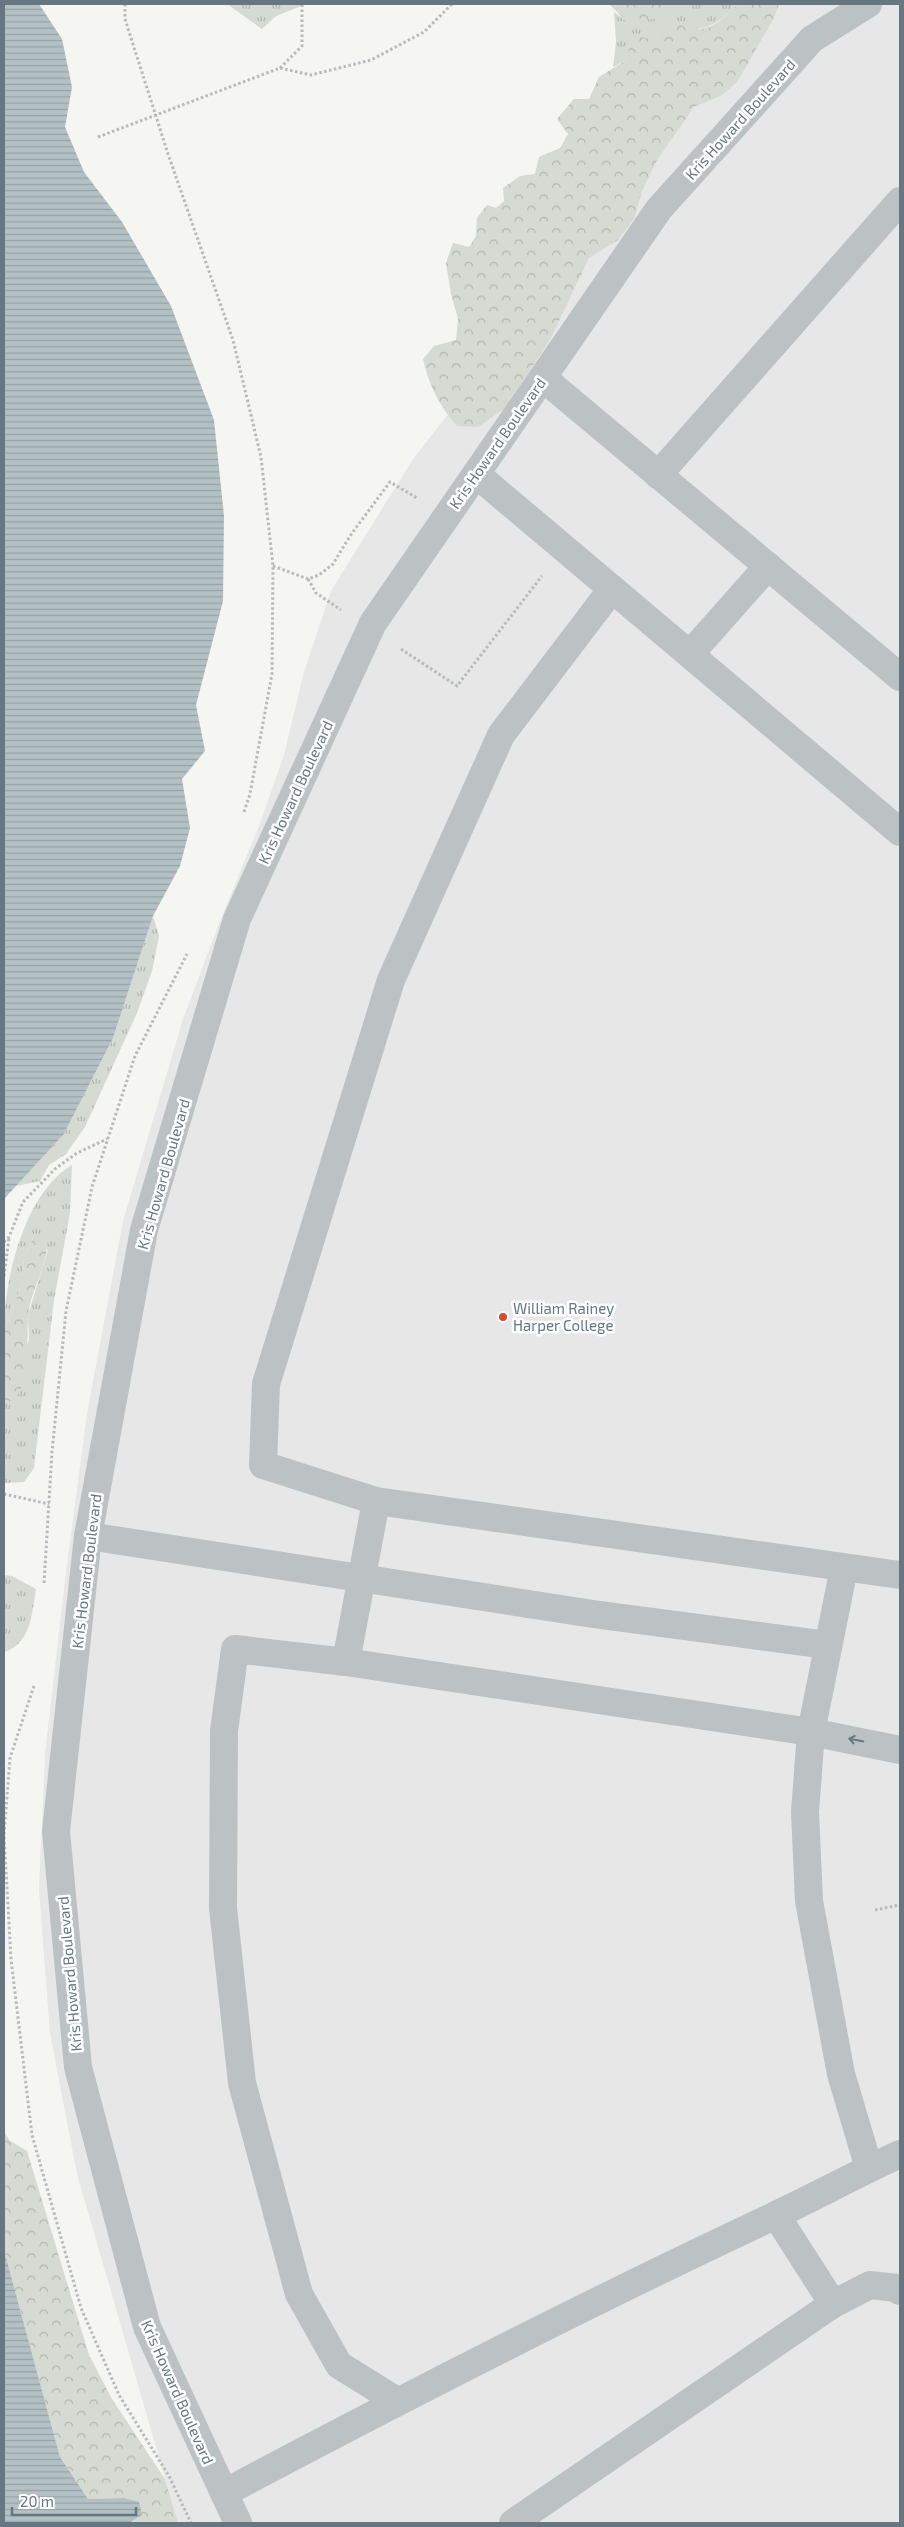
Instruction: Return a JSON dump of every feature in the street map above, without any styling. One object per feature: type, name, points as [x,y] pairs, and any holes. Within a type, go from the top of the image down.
[{"type":"lane","name":"Kris Howard Boulevard","points":[[238,2523],[147,2327],[78,2067],[56,1831],[88,1536],[144,1230],[237,919],[370,629],[659,209],[812,39],[868,4]]},
{"type":"lane","points":[[658,474],[900,201]]},
{"type":"lane","points":[[543,378],[900,677]]},
{"type":"lane","points":[[476,474],[900,832]]},
{"type":"lane","points":[[690,654],[768,566]]},
{"type":"lane","points":[[612,589],[501,735],[390,980],[266,1384],[263,1465],[376,1501],[900,1575]]},
{"type":"lane","points":[[346,1662],[376,1501]]},
{"type":"lane","points":[[88,1536],[594,1614],[827,1645]]},
{"type":"lane","points":[[844,1568],[811,1732],[805,1812],[809,1901],[841,2074],[869,2168]]},
{"type":"lane","points":[[397,2401],[339,2365],[299,2294],[242,2083],[223,1908],[224,1731],[234,1649],[346,1662],[811,1732],[900,1750]]},
{"type":"lane","points":[[224,2493],[397,2401],[450,2377],[660,2268],[776,2215],[900,2154]]},
{"type":"lane","points":[[776,2215],[833,2304]]},
{"type":"lane","points":[[513,2523],[833,2304],[870,2285],[898,2288],[900,2291]]},
{"type":"path","points":[[280,68],[311,75],[371,60],[424,32],[452,4]]},
{"type":"path","points":[[98,137],[280,68],[302,46],[302,6]]},
{"type":"path","points":[[273,566],[308,579],[320,575],[333,564],[352,534],[390,482],[448,515]]},
{"type":"path","points":[[308,579],[316,593],[457,686],[544,574],[548,577]]},
{"type":"path","points":[[4,1276],[9,1237],[23,1202],[56,1169],[77,1153],[107,1139]]},
{"type":"path","points":[[4,1242],[9,1237]]},
{"type":"path","points":[[4,1494],[49,1504]]},
{"type":"path","points":[[875,1910],[900,1905]]},
{"type":"shaded area","points":[[4,4],[39,4],[62,39],[72,87],[65,127],[84,172],[122,222],[171,306],[214,420],[224,516],[223,601],[196,705],[205,751],[182,779],[190,828],[180,866],[153,916],[113,1038],[64,1134],[4,1199]]},
{"type":"shaded area","name":"William Rainey Harper College","points":[[770,4],[900,4],[900,2523],[178,2523],[77,2174],[50,2033],[39,1889],[45,1755],[65,1580],[87,1414],[123,1221],[183,1019],[259,826],[284,755],[304,672],[331,591],[413,459]]},
{"type":"shaded area","points":[[4,2250],[60,2457],[88,2499],[124,2498],[139,2502],[142,2515],[129,2523],[4,2523]]},
{"type":"green space","points":[[227,4],[306,4],[276,16],[262,29]]},
{"type":"green space","points":[[609,4],[676,4],[655,19],[625,20]]},
{"type":"green space","points":[[676,4],[738,4],[720,20],[705,28],[663,28],[654,39],[630,44],[625,61],[613,67],[616,42],[614,12],[625,20]]},
{"type":"green space","points":[[738,4],[779,4],[774,18],[737,82],[722,95],[694,107],[657,160],[642,191],[634,219],[618,240],[589,258],[551,338],[504,409],[478,427],[457,426],[445,411],[436,395],[428,378],[423,359],[434,346],[456,340],[458,319],[451,294],[446,263],[453,243],[469,247],[476,236],[477,218],[487,205],[496,208],[504,201],[503,188],[520,176],[535,174],[539,157],[560,148],[568,134],[557,119],[574,99],[589,99],[599,77],[625,61],[630,44],[639,37],[654,39],[663,28],[676,23],[695,29],[710,27]]},
{"type":"green space","points":[[153,916],[159,936],[152,971],[137,1013],[85,1127],[66,1154],[49,1165],[40,1181],[16,1186],[64,1134],[113,1038]]},
{"type":"green space","points":[[72,1165],[70,1213],[54,1300],[34,1468],[24,1482],[4,1483],[4,1400],[12,1402],[29,1339],[28,1315],[48,1250],[34,1236],[24,1258],[22,1285],[4,1330],[8,1286],[13,1262],[20,1238],[42,1195],[56,1178]]},
{"type":"green space","points":[[47,1235],[46,1257],[32,1296],[28,1317],[27,1362],[23,1384],[12,1402],[4,1400],[4,1330],[22,1285],[24,1258],[34,1236]]},
{"type":"green space","points":[[4,1575],[12,1576],[36,1589],[29,1626],[25,1635],[13,1648],[4,1652]]},
{"type":"green space","points":[[4,2131],[9,2140],[27,2151],[89,2355],[112,2399],[165,2479],[178,2523],[129,2523],[142,2515],[124,2498],[88,2499],[60,2457],[4,2250]]},
{"type":"place","name":"William Rainey Harper College","points":[[503,1317]]}]
